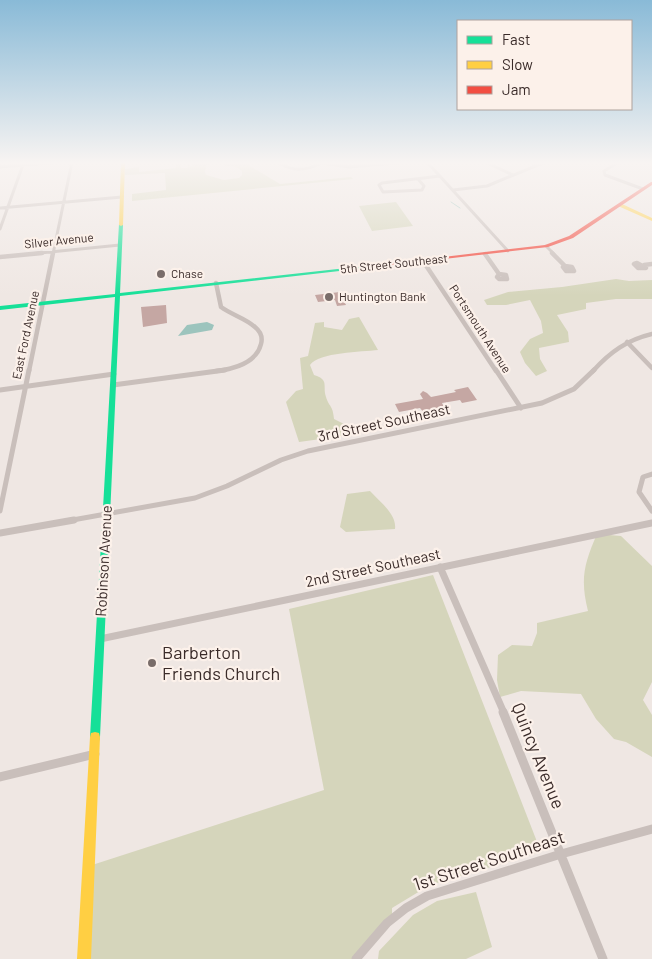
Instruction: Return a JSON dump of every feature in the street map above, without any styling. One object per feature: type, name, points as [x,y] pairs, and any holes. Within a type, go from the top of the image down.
[{"type":"main road","name":"Robinson Avenue","points":[[84,959],[122,207]]},
{"type":"main road","name":"5th Street Southeast","points":[[0,308],[546,246],[571,238],[617,207]]},
{"type":"main road","points":[[624,207],[652,220]]},
{"type":"street","points":[[0,208],[22,207]]},
{"type":"street","name":"East Ford Avenue","points":[[0,511],[62,207]]},
{"type":"street","points":[[468,207],[508,251]]},
{"type":"street","points":[[0,229],[8,208]]},
{"type":"street","name":"Silver Avenue","points":[[0,257],[120,245]]},
{"type":"street","points":[[546,246],[565,266]]},
{"type":"street","points":[[484,254],[499,274]]},
{"type":"street","name":"Portsmouth Avenue","points":[[423,261],[521,408]]},
{"type":"street","points":[[644,265],[652,264]]},
{"type":"street","points":[[113,385],[222,371],[240,366],[255,356],[262,343],[261,333],[253,324],[230,314],[221,307],[216,283]]},
{"type":"street","name":"3rd Street Southeast","points":[[0,533],[176,502],[206,494],[281,460],[308,451],[521,408],[548,400],[574,389],[587,379],[609,354],[627,342],[652,334]]},
{"type":"street","points":[[627,342],[652,368]]},
{"type":"street","points":[[0,390],[114,374]]},
{"type":"street","points":[[652,474],[643,477],[638,487],[639,494],[652,511]]},
{"type":"street","name":"2nd Street Southeast","points":[[100,639],[652,523]]},
{"type":"street","name":"Quincy Avenue","points":[[440,567],[495,692],[603,959]]},
{"type":"street","points":[[0,777],[94,754]]},
{"type":"street","name":"1st Street Southeast","points":[[356,959],[382,926],[399,912],[417,901],[446,888],[652,828]]},
{"type":"green space","points":[[359,207],[399,207],[413,226],[372,231]]},
{"type":"green space","points":[[616,279],[629,281],[652,280],[652,299],[616,299],[586,303],[586,309],[557,315],[568,332],[569,342],[539,348],[540,359],[547,371],[536,376],[525,363],[520,352],[530,339],[543,333],[541,321],[530,300],[506,305],[487,305],[484,300],[508,292]]},
{"type":"green space","points":[[359,317],[378,350],[331,355],[322,357],[310,365],[314,375],[324,381],[326,397],[333,411],[334,419],[354,429],[357,434],[299,442],[286,402],[296,391],[303,389],[300,358],[308,356],[315,323],[324,322],[324,327],[342,330],[349,319]]},
{"type":"green space","points":[[370,491],[390,513],[395,523],[395,529],[346,532],[340,527],[347,494]]},
{"type":"green space","points":[[597,534],[621,536],[652,566],[652,682],[643,700],[652,715],[652,757],[626,742],[614,739],[596,719],[581,694],[521,691],[500,697],[497,680],[498,655],[512,645],[532,646],[537,633],[537,623],[588,611],[584,580],[586,563]]},
{"type":"green space","points":[[433,575],[541,852],[430,885],[392,908],[392,918],[356,959],[84,959],[89,866],[324,790],[289,609]]},
{"type":"green space","points":[[476,892],[492,947],[466,959],[378,959],[379,951],[413,915],[437,901]]},
{"type":"water","points":[[207,322],[214,325],[212,330],[178,336],[187,325]]},
{"type":"building","name":"Huntington Bank","points":[[340,292],[346,305],[337,306],[335,300],[318,302],[315,295]]},
{"type":"building","points":[[166,305],[167,323],[143,327],[141,307]]},
{"type":"building","points":[[468,387],[477,400],[462,403],[460,400],[442,403],[445,409],[438,412],[424,413],[420,408],[399,412],[395,404],[423,399],[420,394],[423,391],[431,397],[456,392],[454,390]]},
{"type":"traffic: fast","points":[[95,737],[121,225]]},
{"type":"traffic: fast","points":[[0,308],[392,264]]},
{"type":"traffic: slow","points":[[121,225],[122,207]]},
{"type":"traffic: slow","points":[[624,207],[652,220]]},
{"type":"traffic: slow","points":[[84,959],[95,737]]},
{"type":"traffic: jam","points":[[392,264],[546,246],[571,237],[616,207]]},
{"type":"place","name":"Chase","points":[[161,274]]},
{"type":"place","name":"Huntington Bank","points":[[329,297]]},
{"type":"place","name":"Barberton Friends Church","points":[[152,663]]}]
